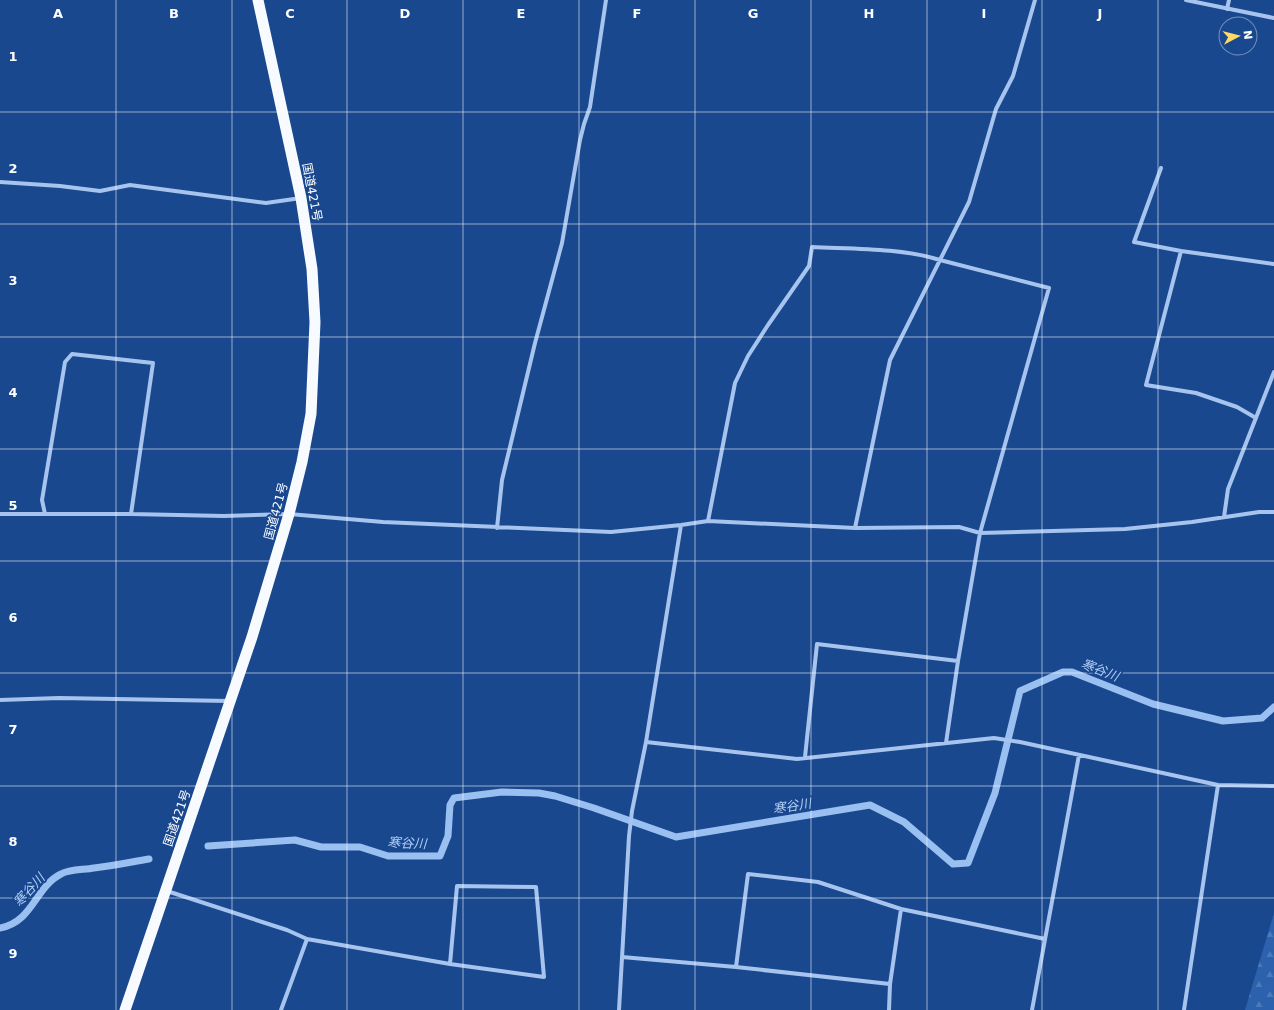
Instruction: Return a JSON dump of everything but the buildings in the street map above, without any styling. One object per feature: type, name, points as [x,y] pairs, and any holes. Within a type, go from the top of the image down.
[{"type":"highway","name":"国道421号","points":[[125,1010],[252,637],[289,514],[302,462],[310,414],[315,322],[312,269],[301,198],[258,0]]},
{"type":"street","points":[[497,528],[502,480],[535,342],[562,243],[582,135],[590,107],[606,0]]},
{"type":"street","points":[[855,528],[890,360],[969,202],[996,108],[1013,76],[1035,0]]},
{"type":"street","points":[[1186,0],[1274,18]]},
{"type":"street","points":[[1227,9],[1230,0]]},
{"type":"street","points":[[1161,168],[1134,242],[1180,251],[1274,264]]},
{"type":"street","points":[[0,182],[60,186],[100,191],[130,185],[266,203],[301,198]]},
{"type":"street","points":[[708,521],[735,383],[748,356],[809,266],[812,247],[895,252],[926,256],[1049,288],[980,533],[958,661],[946,743]]},
{"type":"street","points":[[1180,251],[1146,385],[1196,393],[1237,407],[1256,418]]},
{"type":"street","points":[[44,514],[42,500],[65,362],[72,354],[153,363],[131,514]]},
{"type":"street","points":[[1224,517],[1228,489],[1274,372]]},
{"type":"street","points":[[0,514],[224,516],[289,514],[383,522],[611,532],[708,521],[855,528],[959,527],[980,533],[1125,529],[1192,522],[1258,512],[1274,512]]},
{"type":"street","points":[[619,1010],[629,836],[632,811],[646,742],[681,525]]},
{"type":"street","points":[[805,757],[817,644],[958,661]]},
{"type":"street","points":[[0,700],[59,698],[231,701]]},
{"type":"street","points":[[646,742],[797,759],[994,738],[1020,742],[1218,785],[1274,786]]},
{"type":"street","points":[[1032,1010],[1079,755]]},
{"type":"street","points":[[1184,1010],[1218,785]]},
{"type":"street","points":[[736,967],[748,874],[818,882],[901,909],[1045,939]]},
{"type":"street","points":[[166,890],[287,930],[307,939],[450,964],[544,977],[536,887],[457,886],[450,964]]},
{"type":"street","points":[[889,1010],[890,984],[901,909]]},
{"type":"street","points":[[281,1010],[307,939]]},
{"type":"street","points":[[622,957],[736,967],[890,984]]},
{"type":"green space","points":[[1274,913],[1274,1010],[1245,1010]]},
{"type":"waterway","name":"寒谷川","points":[[208,846],[295,840],[321,847],[360,847],[388,856],[440,856],[448,836],[450,805],[454,798],[502,792],[539,793],[555,796],[676,837],[870,805],[904,822],[953,864],[968,863],[995,793],[1020,691],[1063,672],[1072,672],[1153,704],[1223,721],[1262,718],[1274,707]]},
{"type":"waterway","name":"寒谷川","points":[[0,928],[20,919],[27,912],[45,887],[52,880],[65,872],[149,859]]}]
